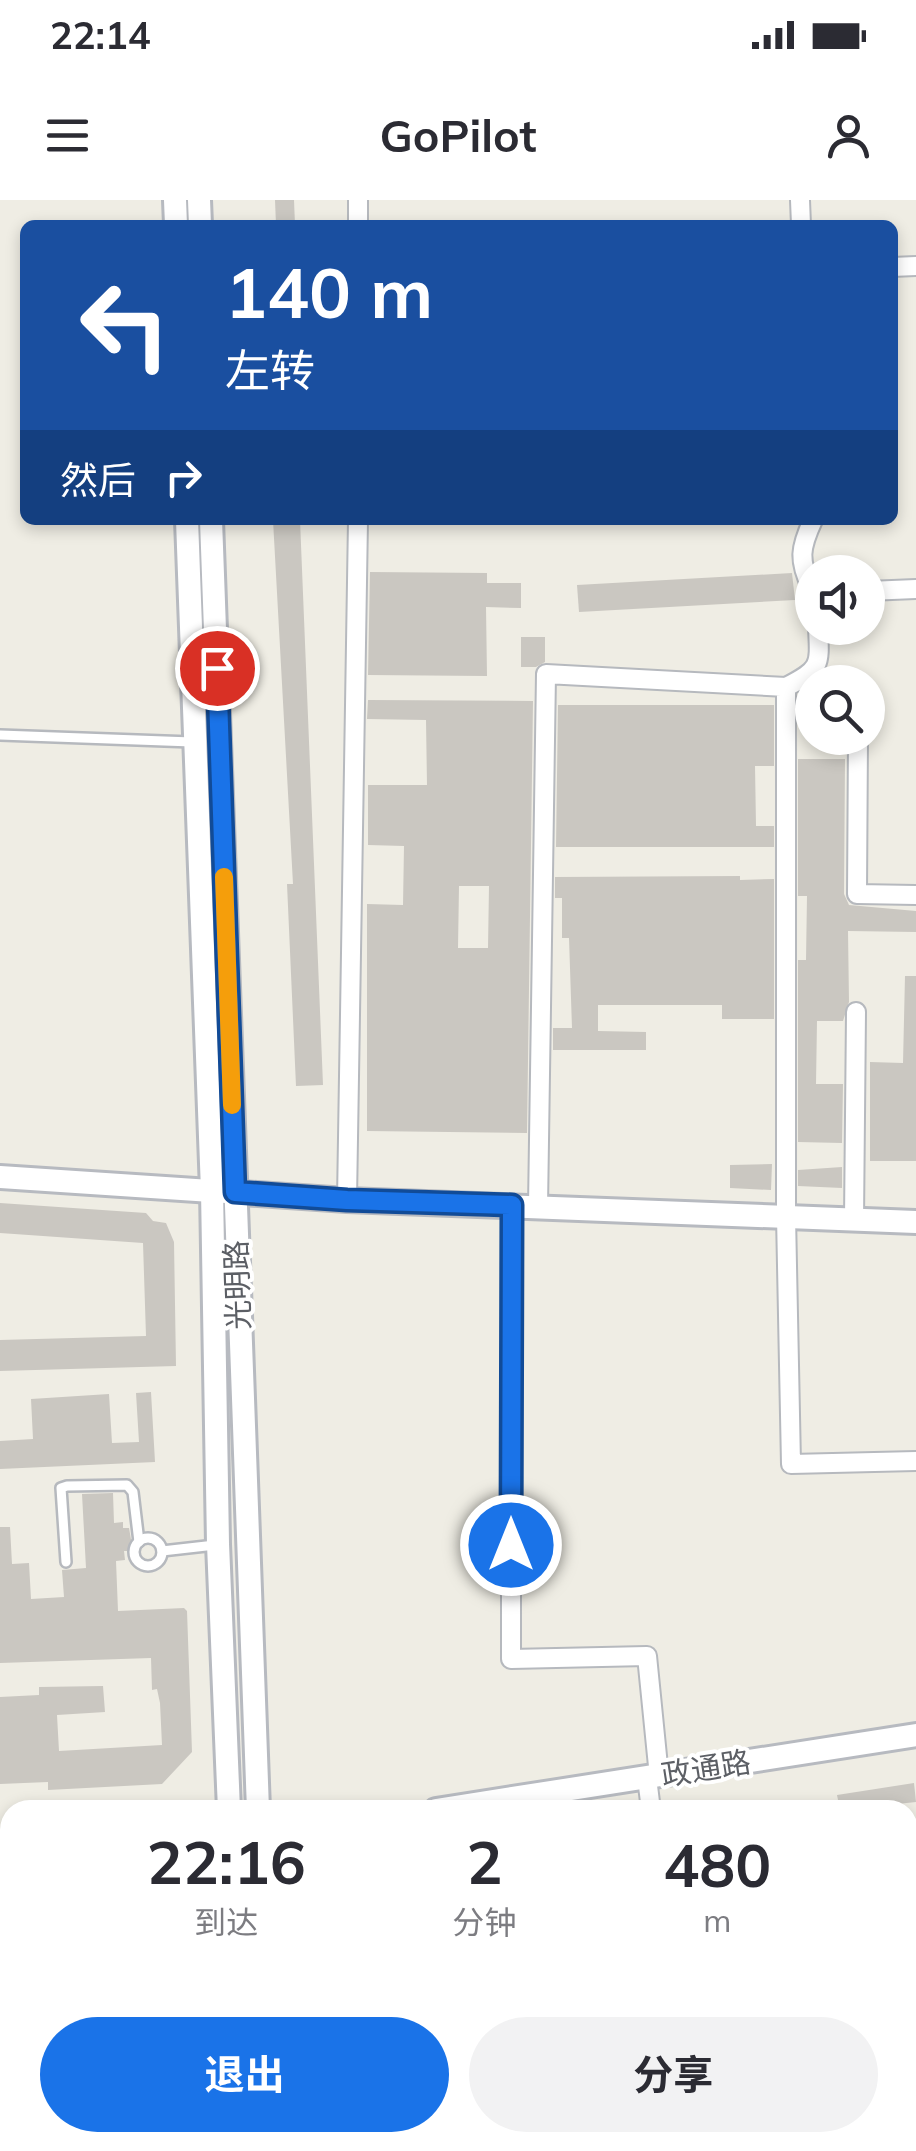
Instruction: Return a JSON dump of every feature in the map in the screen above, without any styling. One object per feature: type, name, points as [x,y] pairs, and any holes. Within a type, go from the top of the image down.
[{"type":"main road","name":"光明路","points":[[187,525],[194,742],[224,1191],[257,1800]]},
{"type":"main road","name":"光明路","points":[[210,525],[220,743],[224,1191],[218,1544],[229,1800]]},
{"type":"main road","points":[[0,1178],[347,1200],[916,1222]]},
{"type":"main road","name":"政通路","points":[[507,1800],[916,1735]]},
{"type":"street","points":[[347,1200],[358,525]]},
{"type":"street","points":[[800,555],[812,525]]},
{"type":"street","points":[[885,591],[916,589]]},
{"type":"street","points":[[538,1207],[546,674],[786,688],[814,673],[819,662],[818,645]]},
{"type":"street","points":[[786,688],[786,1216],[791,1464],[916,1461]]},
{"type":"street","points":[[858,755],[857,894],[916,895]]},
{"type":"street","points":[[854,1220],[856,1012]]},
{"type":"street","points":[[512,1205],[511,1659],[647,1656],[652,1800]]},
{"type":"lane","points":[[0,735],[220,743]]},
{"type":"lane","points":[[66,1562],[62,1488],[68,1486],[126,1486],[133,1492],[138,1542],[134,1552],[142,1564],[157,1563],[162,1551]]},
{"type":"lane","points":[[138,1542],[154,1539],[162,1551]]},
{"type":"lane","points":[[162,1551],[218,1544]]},
{"type":"building","points":[[275,200],[294,200],[295,220],[276,220]]},
{"type":"building","points":[[273,525],[300,525],[323,1085],[296,1086],[287,884],[293,884]]},
{"type":"building","points":[[370,572],[487,573],[487,583],[521,583],[521,608],[486,607],[487,676],[368,675]]},
{"type":"building","points":[[792,573],[795,600],[579,612],[577,585]]},
{"type":"building","points":[[521,637],[545,637],[545,662],[536,667],[521,667]]},
{"type":"building","points":[[368,700],[533,701],[527,1133],[367,1131],[367,904],[403,905],[404,846],[368,845],[368,785],[427,785],[426,720],[367,719]],"holes":[[[459,886],[489,886],[488,948],[458,948]]]},
{"type":"building","points":[[558,705],[774,705],[774,766],[755,766],[756,826],[774,826],[774,847],[556,847]]},
{"type":"building","points":[[798,759],[845,759],[844,894],[849,905],[916,911],[916,932],[848,931],[849,1002],[843,1021],[817,1021],[816,1084],[843,1084],[842,1143],[798,1142],[798,960],[806,960],[807,896],[798,896]]},
{"type":"building","points":[[740,876],[740,880],[774,879],[774,1019],[722,1019],[722,1005],[598,1005],[598,1031],[646,1032],[646,1050],[553,1050],[553,1028],[572,1028],[569,938],[562,938],[562,898],[555,898],[555,877]]},
{"type":"building","points":[[905,976],[916,976],[916,1161],[870,1161],[870,1062],[903,1063]]},
{"type":"building","points":[[772,1164],[771,1190],[730,1188],[730,1165]]},
{"type":"building","points":[[842,1167],[842,1188],[798,1186],[798,1170]]},
{"type":"building","points":[[0,1203],[146,1213],[153,1221],[166,1223],[174,1242],[176,1366],[0,1371],[0,1340],[146,1336],[143,1243],[0,1233]]},
{"type":"building","points":[[151,1392],[155,1462],[0,1469],[0,1441],[33,1439],[31,1399],[109,1394],[112,1443],[139,1442],[136,1393]]},
{"type":"building","points":[[113,1493],[114,1523],[123,1522],[123,1528],[129,1528],[133,1551],[124,1551],[125,1560],[116,1561],[118,1611],[187,1611],[192,1752],[162,1784],[48,1790],[48,1782],[0,1784],[0,1697],[39,1695],[39,1687],[103,1686],[105,1712],[57,1715],[59,1751],[162,1745],[160,1703],[157,1689],[152,1690],[151,1658],[0,1663],[0,1527],[10,1527],[12,1564],[29,1563],[31,1599],[64,1597],[62,1570],[86,1568],[82,1494]]},
{"type":"building","points":[[914,1783],[916,1800],[838,1800],[837,1795]]},
{"type":"slow traffic","points":[[224,877],[232,1105]]},
{"type":"route","points":[[217,668],[235,1192],[512,1205],[511,1545]]}]
